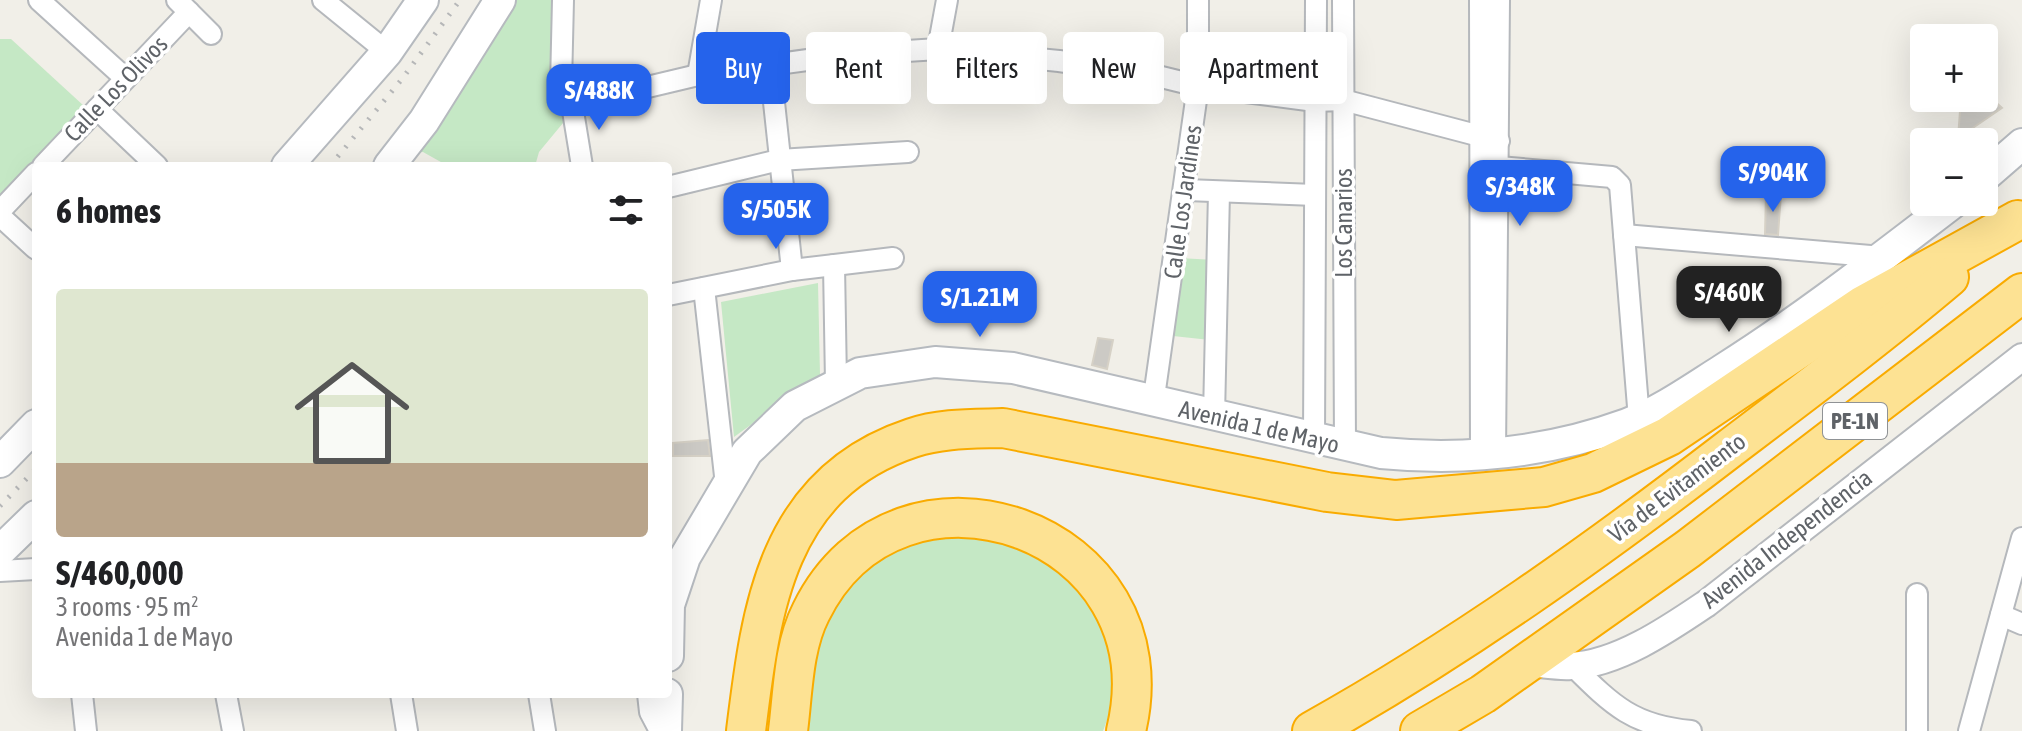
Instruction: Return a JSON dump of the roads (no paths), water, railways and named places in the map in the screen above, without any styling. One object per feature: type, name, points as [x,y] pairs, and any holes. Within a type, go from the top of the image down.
[{"type":"highway","points":[[746,731],[763,611],[791,536],[821,498],[847,473],[881,451],[914,437],[951,430],[1003,428],[1256,479],[1396,500],[1544,487],[1593,473],[1669,436],[1862,306],[2020,218]]},
{"type":"highway","name":"Vía de Evitamiento","points":[[1312,731],[1415,671],[1589,553],[1885,330],[2020,218]]},
{"type":"highway","name":"PE-1N","points":[[1420,731],[1483,694],[1688,549],[2022,293]]},
{"type":"highway","points":[[788,731],[799,643],[823,590],[846,564],[875,542],[899,530],[938,519],[988,520],[1019,525],[1053,542],[1092,577],[1122,626],[1130,655],[1133,680],[1126,731]]},
{"type":"highway","points":[[1449,731],[1483,694]]},
{"type":"main road","points":[[291,162],[387,52],[423,0]]},
{"type":"main road","points":[[392,162],[424,121],[500,0]]},
{"type":"main road","points":[[1998,165],[2022,144]]},
{"type":"main road","name":"Avenida 1 de Mayo","points":[[672,596],[685,557],[747,452],[775,422],[836,383],[860,373],[935,362],[1013,368],[1153,404],[1345,447],[1409,456],[1488,455],[1578,439],[1639,419],[1747,354],[1936,216]]},
{"type":"main road","points":[[0,462],[32,429]]},
{"type":"main road","points":[[0,551],[32,520]]},
{"type":"main road","points":[[666,731],[667,698]]},
{"type":"street","points":[[39,0],[125,78]]},
{"type":"street","points":[[323,0],[387,52]]},
{"type":"street","points":[[563,0],[561,85],[572,105],[581,162]]},
{"type":"street","points":[[705,32],[711,0]]},
{"type":"street","points":[[941,32],[947,0]]},
{"type":"street","name":"Calle Los Jardines","points":[[1198,0],[1198,32]]},
{"type":"street","points":[[1316,0],[1316,32]]},
{"type":"street","name":"Los Canarios","points":[[1343,0],[1343,32]]},
{"type":"street","points":[[1480,0],[1490,140],[1499,167],[1488,455]]},
{"type":"street","points":[[1488,455],[1490,140],[1499,0]]},
{"type":"street","points":[[183,6],[211,34]]},
{"type":"street","name":"Calle Los Olivos","points":[[47,162],[125,78],[183,6]]},
{"type":"street","points":[[790,62],[927,50]]},
{"type":"street","points":[[1047,60],[1145,73],[1180,82]]},
{"type":"street","points":[[572,105],[696,75]]},
{"type":"street","points":[[1347,101],[1490,140]]},
{"type":"street","points":[[774,104],[792,270]]},
{"type":"street","name":"Calle Los Jardines","points":[[1153,404],[1196,104]]},
{"type":"street","points":[[1314,440],[1315,104]]},
{"type":"street","name":"Los Canarios","points":[[1343,104],[1345,447]]},
{"type":"street","points":[[97,109],[153,162]]},
{"type":"street","points":[[672,186],[779,160],[908,152]]},
{"type":"street","points":[[1499,167],[1617,180],[1639,419]]},
{"type":"street","points":[[32,178],[0,214],[32,245]]},
{"type":"street","points":[[1186,190],[1315,195]]},
{"type":"street","points":[[1214,416],[1219,192]]},
{"type":"street","points":[[1624,235],[1882,257]]},
{"type":"street","points":[[672,294],[792,270],[893,258]]},
{"type":"street","points":[[834,265],[836,383]]},
{"type":"street","points":[[704,288],[726,485]]},
{"type":"street","name":"Avenida Independencia","points":[[1528,663],[1573,666],[1645,642],[1707,603],[2022,357]]},
{"type":"street","points":[[1969,731],[2022,538]]},
{"type":"street","points":[[0,571],[32,569]]},
{"type":"street","points":[[1917,594],[1917,731]]},
{"type":"street","points":[[2001,615],[2022,624]]},
{"type":"street","points":[[1573,666],[1601,693],[1639,720],[1656,728],[1691,731]]},
{"type":"street","points":[[82,698],[86,731]]},
{"type":"street","points":[[227,698],[233,731]]},
{"type":"street","points":[[402,698],[407,731]]},
{"type":"street","points":[[540,698],[545,731]]},
{"type":"street","points":[[648,698],[650,712],[660,731]]},
{"type":"railway","points":[[333,162],[402,79],[460,0]]},
{"type":"railway","points":[[0,506],[32,473]]}]
